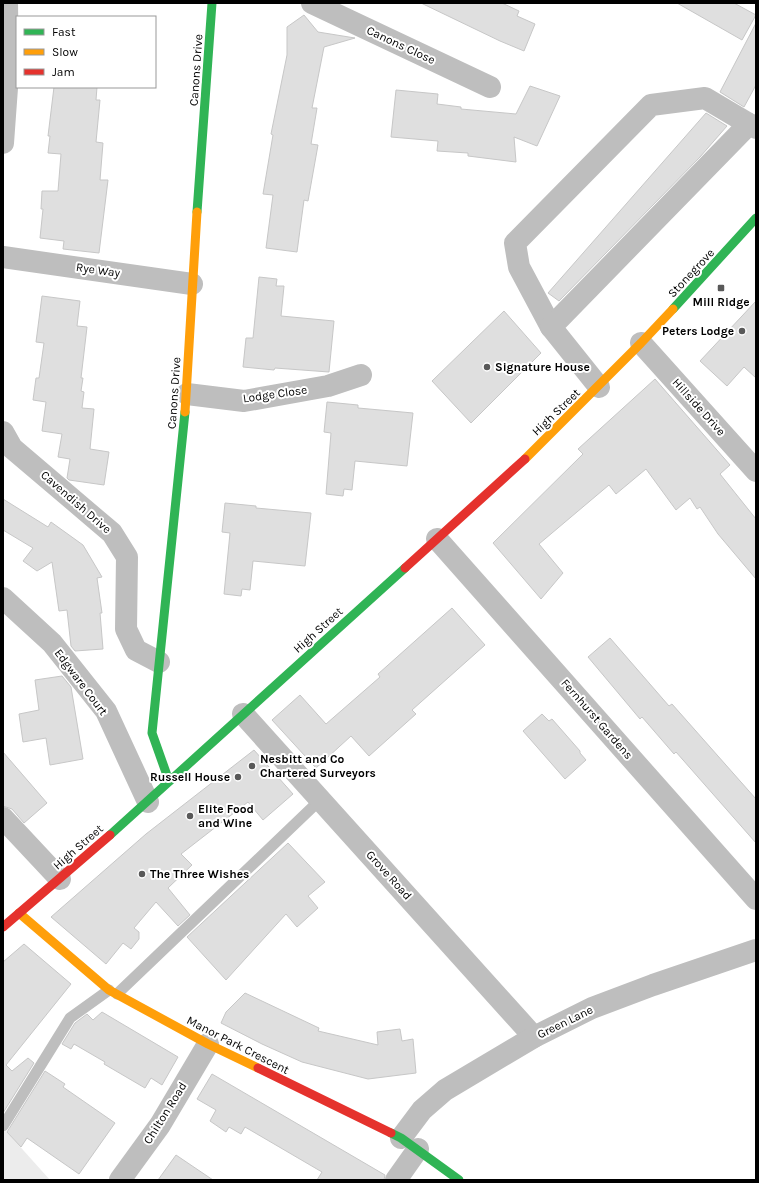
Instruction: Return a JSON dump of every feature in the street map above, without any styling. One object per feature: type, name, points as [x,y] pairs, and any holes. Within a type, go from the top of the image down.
[{"type":"street","points":[[3,143],[7,3]]},
{"type":"street","name":"Canons Drive","points":[[168,781],[152,732],[187,394],[192,284],[212,3]]},
{"type":"street","name":"Canons Close","points":[[312,3],[490,87]]},
{"type":"street","points":[[551,327],[753,126],[705,98],[651,105],[515,243],[519,267],[551,327],[599,387]]},
{"type":"street","name":"Stonegrove","points":[[641,343],[756,218]]},
{"type":"street","name":"Rye Way","points":[[3,257],[192,284]]},
{"type":"street","name":"High Street","points":[[3,927],[148,802],[168,781],[212,744],[243,714],[438,539],[599,387],[641,343]]},
{"type":"street","name":"Hillside Drive","points":[[641,343],[755,468]]},
{"type":"street","name":"Lodge Close","points":[[187,394],[244,400],[328,386],[361,375]]},
{"type":"street","name":"Cavendish Drive","points":[[6,443],[112,533],[127,557],[126,629],[136,650],[159,662]]},
{"type":"street","name":"Fernhurst Gardens","points":[[438,539],[756,899]]},
{"type":"street","name":"Edgware Court","points":[[3,598],[52,643],[106,711],[148,802]]},
{"type":"street","name":"Grove Road","points":[[243,714],[534,1037]]},
{"type":"street","points":[[3,818],[60,879]]},
{"type":"street","name":"Manor Park Crescent","points":[[19,913],[92,977],[113,992],[208,1044],[409,1144],[459,1180]]},
{"type":"street","name":"Green Lane","points":[[396,1180],[422,1110],[445,1090],[534,1037],[592,1008],[639,990],[756,950]]},
{"type":"street","name":"Chilton Road","points":[[120,1180],[160,1125],[208,1044]]},
{"type":"lane","points":[[3,1126],[70,1018],[113,992],[321,799]]},
{"type":"shaded area","points":[[6,1131],[50,1180],[3,1180],[3,1132]]},
{"type":"building","points":[[421,3],[502,3],[519,11],[517,16],[535,24],[524,51]]},
{"type":"building","points":[[677,3],[734,3],[756,15],[742,40]]},
{"type":"building","points":[[304,15],[318,32],[355,38],[324,47],[312,108],[317,108],[311,144],[318,145],[308,201],[304,200],[297,252],[266,248],[273,195],[263,194],[273,135],[271,134],[287,55],[287,27]]},
{"type":"building","points":[[756,23],[756,85],[744,107],[720,92]]},
{"type":"building","points":[[530,86],[560,96],[537,146],[514,137],[516,162],[468,156],[468,153],[437,151],[438,141],[391,137],[396,90],[438,94],[437,104],[461,107],[461,109],[516,114]]},
{"type":"building","points":[[54,88],[97,88],[96,100],[100,100],[96,142],[103,143],[100,180],[108,180],[99,253],[63,249],[64,241],[40,238],[43,209],[41,209],[42,191],[58,191],[61,154],[48,153],[50,136],[48,136]]},
{"type":"building","points":[[706,113],[727,126],[700,157],[559,301],[548,293]]},
{"type":"building","points":[[259,277],[277,279],[276,286],[284,286],[281,316],[334,321],[329,372],[243,367],[246,338],[253,338]]},
{"type":"building","points":[[42,296],[80,301],[77,326],[87,327],[81,378],[83,378],[81,391],[84,392],[82,408],[94,409],[90,449],[109,452],[104,485],[69,480],[67,478],[70,459],[58,457],[62,434],[42,431],[46,402],[33,400],[36,378],[39,378],[44,343],[36,342]]},
{"type":"building","name":"Peters Lodge","points":[[756,301],[756,378],[744,367],[727,386],[700,361]]},
{"type":"building","name":"Signature House","points":[[504,311],[541,353],[471,423],[432,381]]},
{"type":"building","points":[[655,379],[730,465],[720,474],[756,519],[756,579],[718,534],[700,507],[697,509],[690,498],[676,510],[646,469],[616,494],[609,485],[539,544],[563,573],[541,599],[493,543],[583,454],[578,449]]},
{"type":"building","points":[[327,402],[358,405],[358,408],[413,413],[407,466],[355,461],[352,490],[344,489],[343,496],[326,494],[331,433],[324,432]]},
{"type":"building","points":[[3,499],[48,527],[51,522],[83,545],[102,577],[97,578],[102,613],[100,613],[103,649],[75,651],[71,646],[67,610],[59,611],[52,562],[37,571],[23,561],[33,548],[3,530]]},
{"type":"building","points":[[225,503],[256,506],[256,508],[311,513],[305,566],[253,561],[250,590],[242,589],[241,596],[224,594],[230,533],[222,532]]},
{"type":"building","points":[[452,608],[485,645],[412,710],[416,714],[369,756],[351,736],[316,768],[272,720],[300,695],[326,724],[380,677],[378,674]]},
{"type":"building","points":[[610,638],[669,706],[672,704],[756,799],[756,843],[676,752],[674,754],[642,717],[640,719],[588,657]]},
{"type":"building","points":[[62,676],[71,687],[83,759],[50,765],[46,738],[23,742],[19,714],[39,710],[35,680]]},
{"type":"building","points":[[542,714],[549,721],[552,719],[586,760],[565,779],[523,731]]},
{"type":"building","points":[[254,750],[293,794],[263,820],[248,802],[181,854],[192,865],[168,888],[190,915],[178,926],[156,902],[134,928],[139,932],[139,939],[131,949],[123,943],[106,964],[51,917],[146,834]]},
{"type":"building","points":[[3,752],[47,803],[24,823],[12,809],[3,806]]},
{"type":"building","points":[[288,843],[325,882],[308,896],[318,908],[297,927],[286,914],[226,980],[187,937]]},
{"type":"building","points":[[24,944],[71,984],[6,1065],[12,1071],[28,1058],[34,1063],[3,1113],[3,962]]},
{"type":"building","points":[[245,993],[319,1028],[318,1031],[378,1045],[377,1032],[400,1029],[402,1041],[413,1039],[416,1073],[368,1079],[302,1062],[262,1044],[221,1023],[226,1012]]},
{"type":"building","points":[[102,1012],[178,1057],[162,1085],[151,1078],[145,1088],[74,1044],[71,1049],[62,1044],[75,1023],[87,1014],[93,1020]]},
{"type":"building","points":[[45,1071],[65,1084],[63,1087],[115,1123],[79,1174],[27,1138],[21,1147],[7,1132]]},
{"type":"building","points":[[212,1074],[385,1175],[384,1180],[317,1180],[322,1172],[245,1127],[241,1134],[229,1127],[226,1132],[210,1121],[216,1110],[197,1099]]},
{"type":"building","points":[[176,1155],[213,1180],[158,1180]]},
{"type":"traffic: fast","points":[[197,212],[212,3]]},
{"type":"traffic: fast","points":[[673,309],[756,218]]},
{"type":"traffic: fast","points":[[169,781],[152,733],[185,412]]},
{"type":"traffic: fast","points":[[110,835],[405,568]]},
{"type":"traffic: fast","points":[[391,1133],[401,1138],[459,1180]]},
{"type":"traffic: slow","points":[[185,412],[197,212]]},
{"type":"traffic: slow","points":[[525,459],[673,309]]},
{"type":"traffic: slow","points":[[19,913],[109,990],[208,1044],[258,1068]]},
{"type":"traffic: jam","points":[[405,568],[525,459]]},
{"type":"traffic: jam","points":[[3,927],[110,835]]},
{"type":"traffic: jam","points":[[258,1068],[391,1133]]},
{"type":"place","name":"Mill Ridge","points":[[721,288]]},
{"type":"place","name":"Peters Lodge","points":[[742,331]]},
{"type":"place","name":"Signature House","points":[[487,367]]},
{"type":"place","name":"Nesbitt and Co Chartered Surveyors","points":[[252,766]]},
{"type":"place","name":"Russell House","points":[[238,777]]},
{"type":"place","name":"Elite Food and Wine","points":[[190,816]]},
{"type":"place","name":"The Three Wishes","points":[[142,874]]}]
